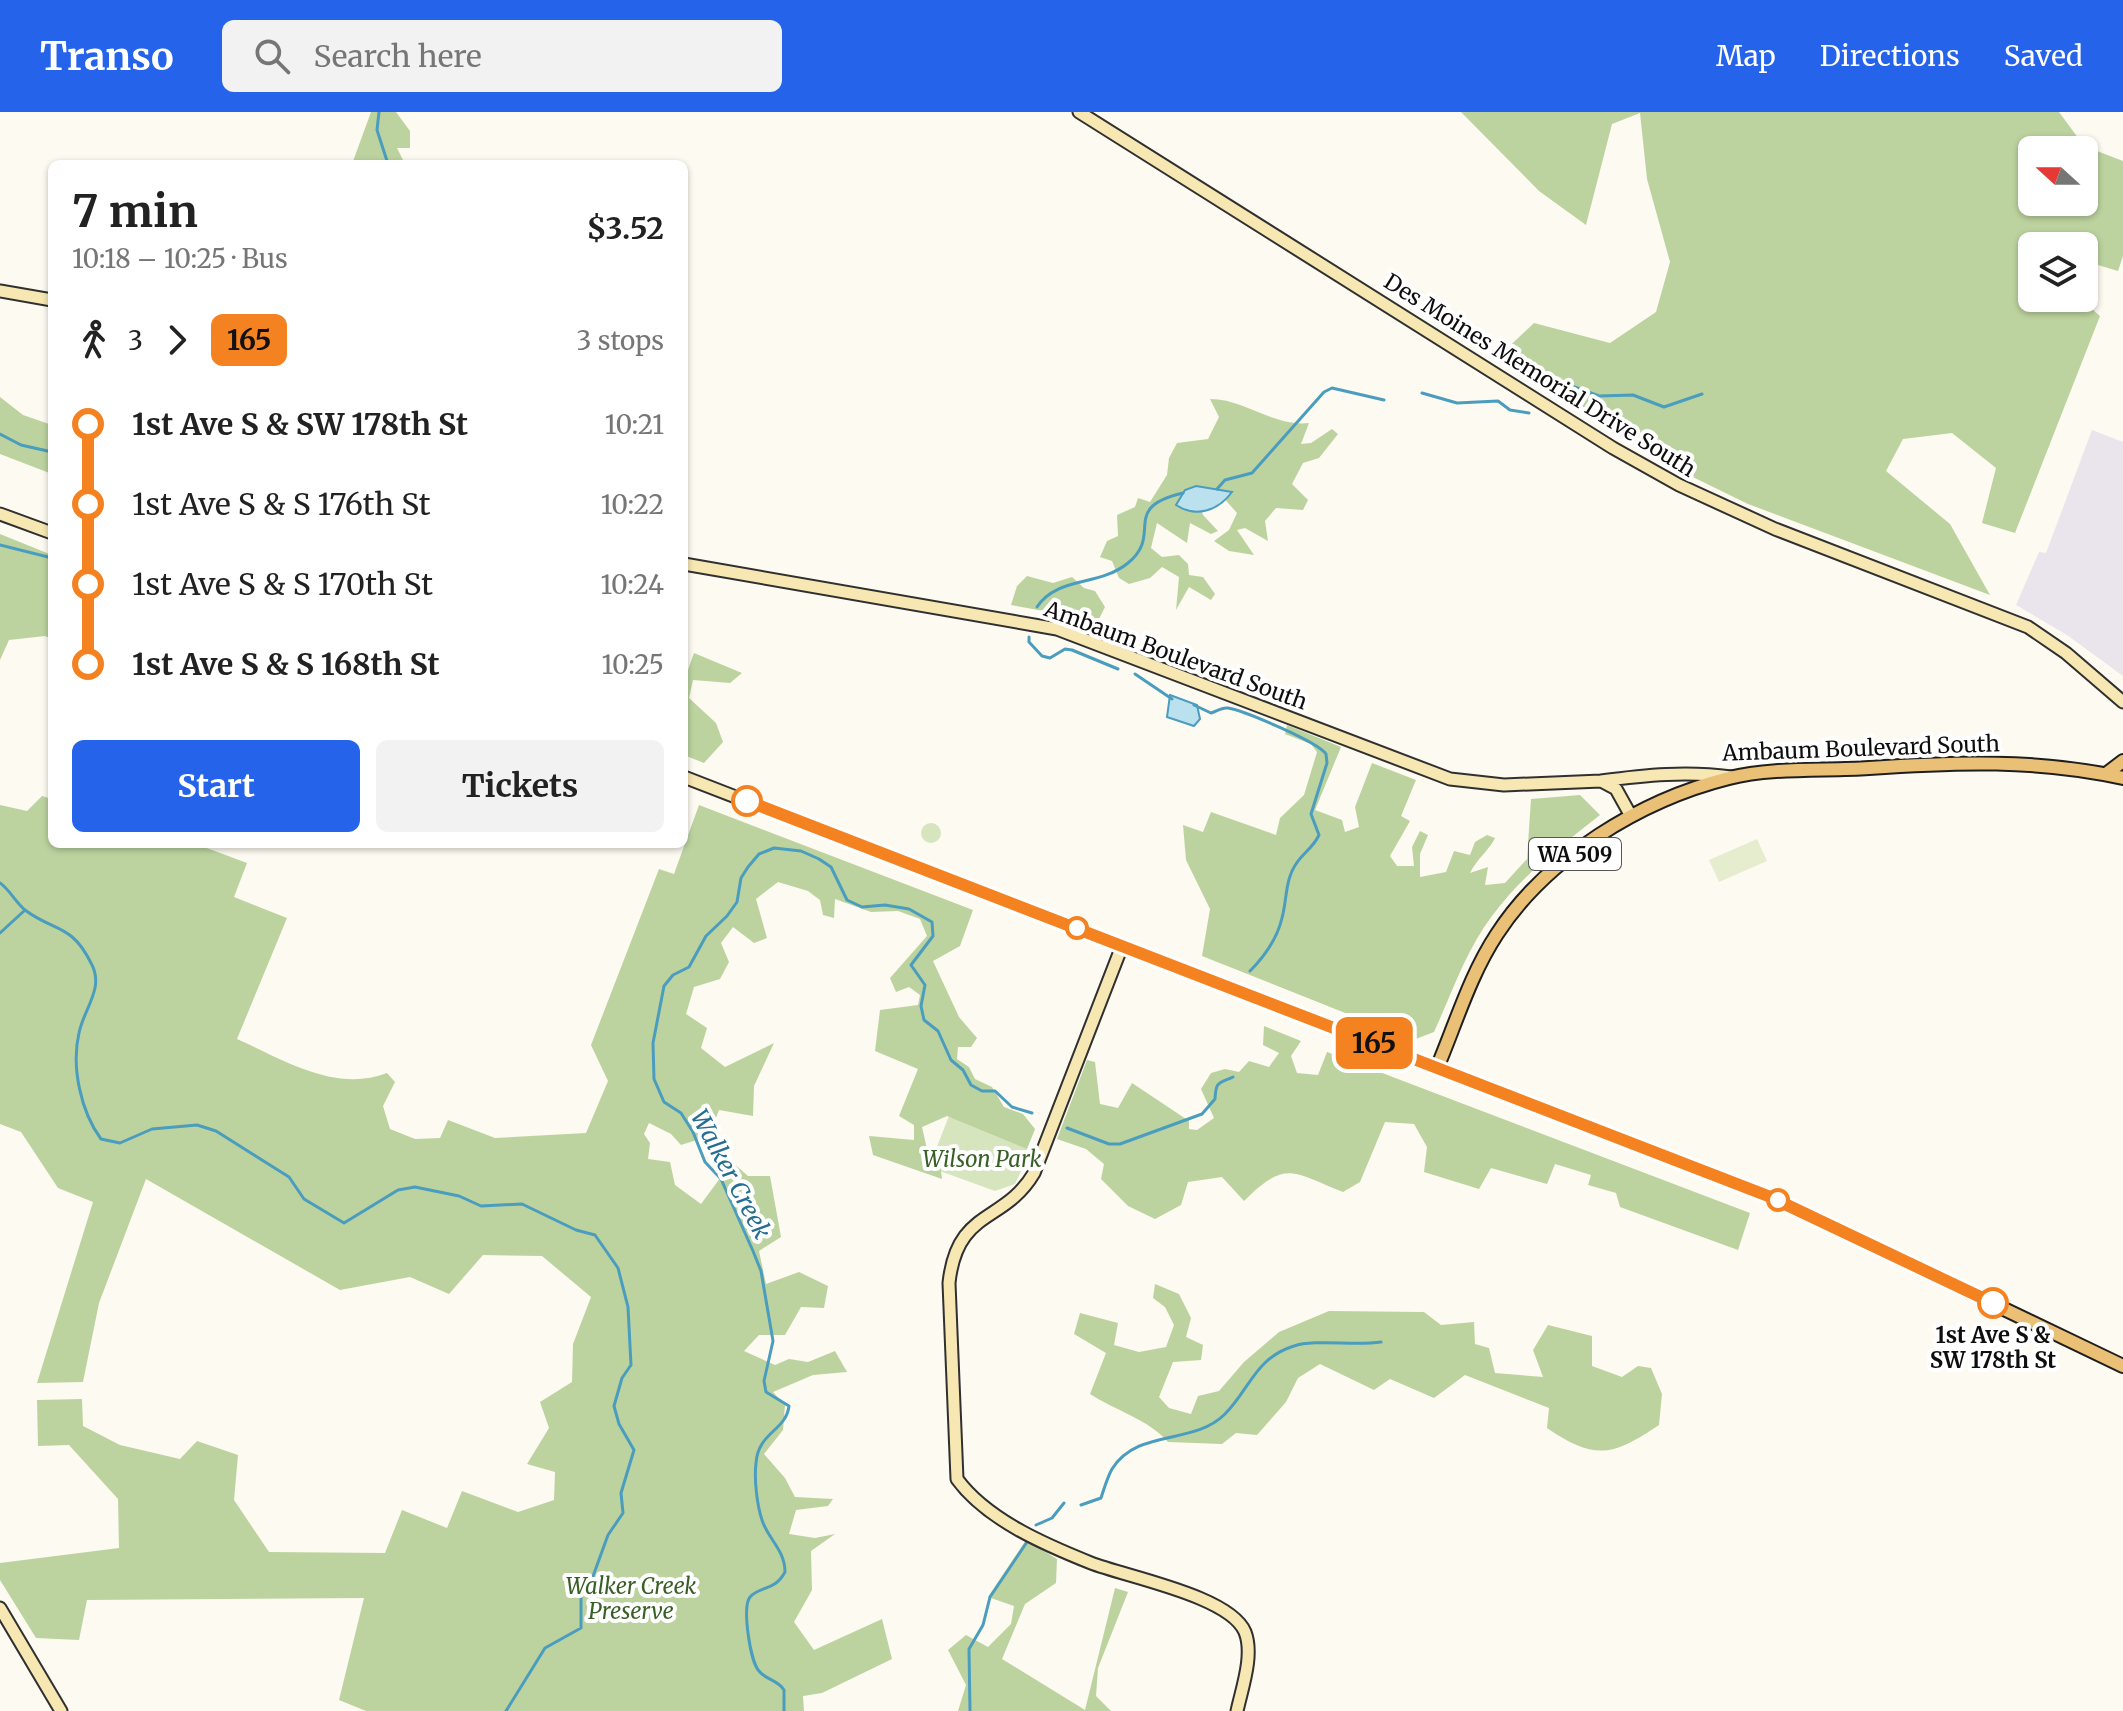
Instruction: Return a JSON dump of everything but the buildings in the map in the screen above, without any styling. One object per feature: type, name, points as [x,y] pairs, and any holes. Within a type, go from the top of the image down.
[{"type":"main road","name":"Ambaum Boulevard South","points":[[1732,777],[1982,761],[2058,766],[2123,778]]},
{"type":"main road","points":[[2106,774],[2123,761]]},
{"type":"main road","name":"WA 509","points":[[1437,1068],[1476,972],[1497,933],[1551,872],[1631,816],[1674,795],[1732,777]]},
{"type":"main road","points":[[1437,1068],[1768,1196],[2123,1366]]},
{"type":"street","name":"Des Moines Memorial Drive South","points":[[1079,112],[1626,455],[1749,518],[2028,627],[2066,653],[2123,702]]},
{"type":"street","points":[[0,291],[48,299]]},
{"type":"street","points":[[0,514],[48,532]]},
{"type":"street","name":"Ambaum Boulevard South","points":[[688,565],[1057,629],[1450,779],[1504,785],[1601,781],[1656,773],[1697,772],[1732,777]]},
{"type":"street","points":[[688,779],[1437,1068]]},
{"type":"street","points":[[1601,781],[1616,789],[1631,816]]},
{"type":"street","points":[[1122,946],[1037,1165],[1027,1183],[968,1229],[956,1247],[950,1269],[957,1479],[973,1497],[1026,1532],[1093,1563],[1211,1604],[1238,1620],[1248,1645],[1237,1711]]},
{"type":"street","points":[[0,1608],[61,1711]]},
{"type":"shaded area","points":[[2092,430],[2123,442],[2123,676],[2067,635],[2016,605],[2039,552],[2046,553]]},
{"type":"green space","points":[[371,112],[396,112],[410,131],[410,148],[397,148],[403,160],[353,160]]},
{"type":"green space","points":[[1461,112],[2059,112],[2077,136],[2018,136],[2018,216],[2098,216],[2098,151],[2123,161],[2123,256],[2118,271],[2098,265],[2098,232],[2018,232],[2018,312],[2095,312],[2100,316],[2015,533],[1982,523],[1996,468],[1952,433],[1903,439],[1886,471],[1950,524],[1990,595],[1748,504],[1654,458],[1498,357],[1534,323],[1610,343],[1656,312],[1670,262],[1647,179],[1640,113],[1612,124],[1586,225],[1539,191]]},
{"type":"green space","points":[[0,397],[23,415],[48,424],[48,472],[0,454]]},
{"type":"green space","points":[[1210,399],[1235,403],[1283,421],[1309,423],[1301,444],[1311,443],[1332,429],[1338,434],[1319,458],[1303,463],[1292,484],[1308,500],[1303,510],[1276,508],[1265,521],[1268,541],[1245,528],[1237,530],[1254,555],[1229,551],[1214,541],[1229,530],[1237,513],[1221,495],[1196,497],[1203,515],[1218,531],[1211,534],[1190,523],[1187,543],[1157,523],[1151,548],[1162,557],[1179,555],[1188,564],[1189,575],[1203,577],[1215,594],[1211,600],[1189,587],[1176,610],[1179,577],[1162,567],[1150,578],[1129,584],[1119,578],[1112,561],[1100,557],[1107,541],[1118,536],[1117,515],[1135,507],[1138,498],[1150,502],[1167,475],[1169,458],[1177,443],[1208,439],[1219,417]]},
{"type":"green space","points":[[0,534],[48,553],[48,637],[9,640],[0,660]]},
{"type":"green space","points":[[1027,576],[1053,583],[1072,577],[1084,588],[1095,591],[1105,607],[1096,625],[1082,618],[1011,605],[1017,586]]},
{"type":"green space","points":[[694,653],[742,673],[730,683],[693,680],[689,698],[716,723],[723,742],[704,763],[688,757],[688,670]]},
{"type":"green space","points":[[1287,725],[1341,747],[1315,810],[1342,820],[1345,832],[1359,827],[1355,807],[1372,763],[1416,780],[1401,816],[1410,821],[1390,856],[1397,866],[1414,866],[1412,847],[1420,831],[1428,835],[1420,854],[1420,877],[1446,872],[1454,851],[1470,855],[1475,842],[1487,835],[1495,838],[1470,873],[1488,867],[1485,885],[1505,883],[1527,859],[1531,799],[1580,795],[1600,815],[1529,874],[1492,916],[1467,957],[1434,1032],[1413,1040],[1202,956],[1210,909],[1186,860],[1183,825],[1203,832],[1211,812],[1276,835],[1280,818],[1304,795],[1317,752],[1311,744],[1285,734]]},
{"type":"green space","name":"Walker Creek Preserve","points":[[42,796],[48,798],[48,848],[207,848],[247,863],[234,897],[287,918],[237,1039],[330,1077],[368,1078],[387,1073],[395,1082],[383,1106],[390,1129],[415,1139],[440,1138],[448,1120],[495,1138],[586,1133],[608,1081],[591,1045],[659,869],[674,874],[683,848],[688,848],[688,835],[699,805],[973,910],[960,946],[933,961],[959,1017],[977,1038],[971,1047],[958,1047],[957,1059],[969,1067],[975,1079],[992,1087],[1004,1107],[1023,1114],[1035,1129],[1027,1149],[947,1116],[922,1127],[927,1149],[939,1155],[942,1179],[873,1155],[869,1136],[914,1140],[914,1125],[899,1116],[918,1069],[875,1051],[880,1010],[918,1005],[920,995],[909,987],[896,992],[890,978],[927,936],[920,919],[898,911],[871,912],[835,899],[834,918],[823,915],[820,900],[808,891],[778,882],[756,899],[767,938],[754,943],[733,927],[721,943],[729,962],[720,979],[694,987],[686,1014],[707,1028],[701,1048],[725,1067],[774,1043],[754,1086],[753,1116],[719,1110],[709,1136],[681,1145],[671,1134],[649,1123],[644,1134],[650,1143],[648,1159],[670,1162],[675,1185],[701,1204],[732,1162],[748,1176],[770,1176],[781,1237],[759,1251],[766,1284],[799,1272],[828,1286],[824,1308],[801,1307],[785,1335],[759,1335],[744,1351],[775,1365],[789,1359],[808,1362],[835,1351],[847,1372],[813,1375],[773,1392],[785,1405],[783,1430],[764,1454],[785,1478],[795,1497],[833,1499],[828,1506],[796,1510],[789,1534],[815,1538],[835,1534],[811,1551],[812,1590],[794,1622],[814,1650],[882,1619],[892,1659],[822,1693],[803,1696],[804,1711],[366,1711],[339,1700],[364,1598],[87,1600],[79,1640],[36,1638],[0,1580],[0,1563],[119,1548],[118,1499],[69,1445],[38,1446],[37,1400],[82,1399],[83,1426],[120,1445],[180,1459],[197,1441],[238,1455],[234,1500],[269,1552],[385,1553],[402,1510],[447,1528],[462,1491],[518,1512],[554,1500],[555,1472],[527,1464],[549,1428],[540,1402],[572,1382],[573,1344],[591,1297],[542,1256],[483,1255],[449,1294],[410,1277],[340,1290],[146,1179],[99,1303],[83,1382],[37,1383],[93,1202],[58,1188],[21,1132],[0,1124],[0,805],[27,811]]},
{"type":"green space","points":[[931,823],[938,826],[941,833],[938,840],[931,843],[924,840],[921,833],[924,826]]},
{"type":"green space","points":[[1757,839],[1767,861],[1719,882],[1709,860]]},
{"type":"green space","points":[[1264,1026],[1301,1041],[1291,1056],[1297,1073],[1318,1075],[1327,1052],[1750,1213],[1738,1250],[1620,1207],[1616,1193],[1588,1185],[1591,1175],[1555,1164],[1547,1184],[1491,1168],[1479,1189],[1424,1172],[1427,1147],[1414,1124],[1385,1122],[1360,1182],[1343,1192],[1290,1173],[1270,1179],[1244,1201],[1222,1177],[1188,1182],[1181,1205],[1155,1219],[1128,1206],[1101,1179],[1104,1164],[1086,1149],[1057,1139],[1087,1060],[1095,1062],[1100,1104],[1118,1108],[1132,1083],[1189,1121],[1189,1129],[1197,1130],[1214,1118],[1201,1089],[1211,1073],[1225,1069],[1239,1072],[1249,1061],[1269,1067],[1279,1053],[1263,1045]]},
{"type":"green space","name":"Wilson Park","points":[[949,1116],[1032,1149],[1015,1184],[995,1191],[929,1167]]},
{"type":"green space","points":[[1155,1284],[1179,1294],[1191,1318],[1186,1337],[1203,1345],[1201,1360],[1173,1362],[1159,1397],[1169,1408],[1191,1414],[1198,1396],[1219,1391],[1244,1362],[1279,1332],[1329,1311],[1424,1312],[1441,1325],[1474,1322],[1475,1344],[1489,1348],[1495,1373],[1543,1377],[1533,1350],[1548,1325],[1592,1336],[1592,1366],[1622,1377],[1638,1366],[1651,1368],[1662,1394],[1659,1425],[1616,1448],[1591,1450],[1547,1428],[1549,1408],[1465,1375],[1434,1398],[1390,1379],[1374,1390],[1320,1364],[1298,1378],[1286,1402],[1257,1435],[1236,1433],[1222,1444],[1168,1442],[1141,1421],[1090,1394],[1106,1353],[1074,1334],[1080,1313],[1118,1323],[1114,1345],[1139,1352],[1166,1347],[1174,1325],[1165,1307],[1153,1298]]},
{"type":"green space","points":[[1026,1540],[1057,1559],[1056,1583],[1025,1604],[1002,1659],[1085,1710],[1115,1588],[1128,1592],[1098,1668],[1096,1696],[1111,1711],[958,1711],[966,1685],[948,1650],[966,1635],[988,1647],[1011,1624],[1014,1606],[988,1597]]},
{"type":"water","points":[[1196,486],[1232,492],[1220,504],[1199,512],[1176,505],[1185,490]]},
{"type":"water","points":[[1170,695],[1197,705],[1200,719],[1194,726],[1167,717]]},
{"type":"waterway","points":[[379,112],[377,130],[387,160]]},
{"type":"waterway","name":"Walker Creek","points":[[1558,387],[1569,385],[1599,396],[1633,395],[1664,407],[1702,394]]},
{"type":"waterway","name":"Walker Creek","points":[[1217,489],[1225,480],[1252,473],[1324,392],[1332,388],[1384,400]]},
{"type":"waterway","name":"Walker Creek","points":[[1422,393],[1457,403],[1498,401],[1510,410],[1529,413]]},
{"type":"waterway","points":[[0,434],[21,445],[48,451]]},
{"type":"waterway","name":"Walker Creek","points":[[1037,607],[1056,590],[1104,576],[1128,563],[1143,542],[1147,514],[1152,506],[1183,493]]},
{"type":"waterway","points":[[0,545],[48,557]]},
{"type":"waterway","name":"Walker Creek","points":[[1029,637],[1029,642],[1042,656],[1050,658],[1065,649],[1072,650],[1118,669]]},
{"type":"waterway","name":"Walker Creek","points":[[1135,674],[1172,699]]},
{"type":"waterway","name":"Walker Creek","points":[[1194,705],[1211,713],[1226,708],[1237,710],[1296,735],[1326,754],[1327,763],[1311,814],[1319,835],[1292,870],[1277,933],[1250,971]]},
{"type":"waterway","name":"Walker Creek","points":[[784,1711],[784,1690],[762,1674],[753,1657],[747,1611],[750,1597],[772,1586],[785,1572],[782,1557],[760,1514],[755,1469],[762,1445],[783,1421],[789,1406],[766,1392],[764,1381],[773,1341],[761,1271],[753,1251],[721,1179],[705,1162],[693,1132],[681,1113],[664,1102],[654,1079],[653,1043],[664,986],[673,975],[689,967],[706,936],[727,916],[737,902],[741,878],[759,854],[774,848],[801,851],[831,867],[847,900],[862,907],[885,905],[909,909],[932,922],[933,936],[911,965],[925,985],[921,1006],[924,1020],[938,1031],[951,1060],[963,1070],[971,1085],[982,1091],[995,1091],[1012,1107],[1032,1113]]},
{"type":"waterway","points":[[0,883],[25,910],[69,934],[84,950],[95,972],[95,990],[79,1033],[76,1060],[83,1103],[101,1139],[120,1143],[152,1129],[197,1125],[216,1131],[289,1177],[304,1199],[344,1223],[398,1190],[415,1187],[459,1196],[481,1206],[522,1204],[576,1230],[595,1235],[618,1268],[628,1307],[631,1365],[622,1378],[614,1406],[619,1424],[634,1450],[621,1493],[623,1513],[608,1535],[592,1579],[581,1595],[581,1628],[545,1648],[506,1711]]},
{"type":"waterway","points":[[0,933],[24,911]]},
{"type":"waterway","name":"Walker Creek","points":[[1067,1128],[1109,1144],[1120,1144],[1202,1114],[1215,1099],[1219,1084],[1233,1077]]},
{"type":"waterway","points":[[1081,1505],[1101,1498],[1112,1469],[1123,1456],[1151,1442],[1198,1430],[1225,1414],[1254,1375],[1281,1351],[1312,1343],[1381,1342]]},
{"type":"waterway","points":[[1036,1525],[1052,1518],[1064,1503]]},
{"type":"waterway","points":[[970,1711],[969,1649],[983,1625],[990,1597],[1027,1542]]},
{"type":"bus line","name":"165","points":[[747,801],[1768,1196],[1993,1303]]},
{"type":"place","name":"1st Ave S & SW 178th St","points":[[1993,1303]]}]
